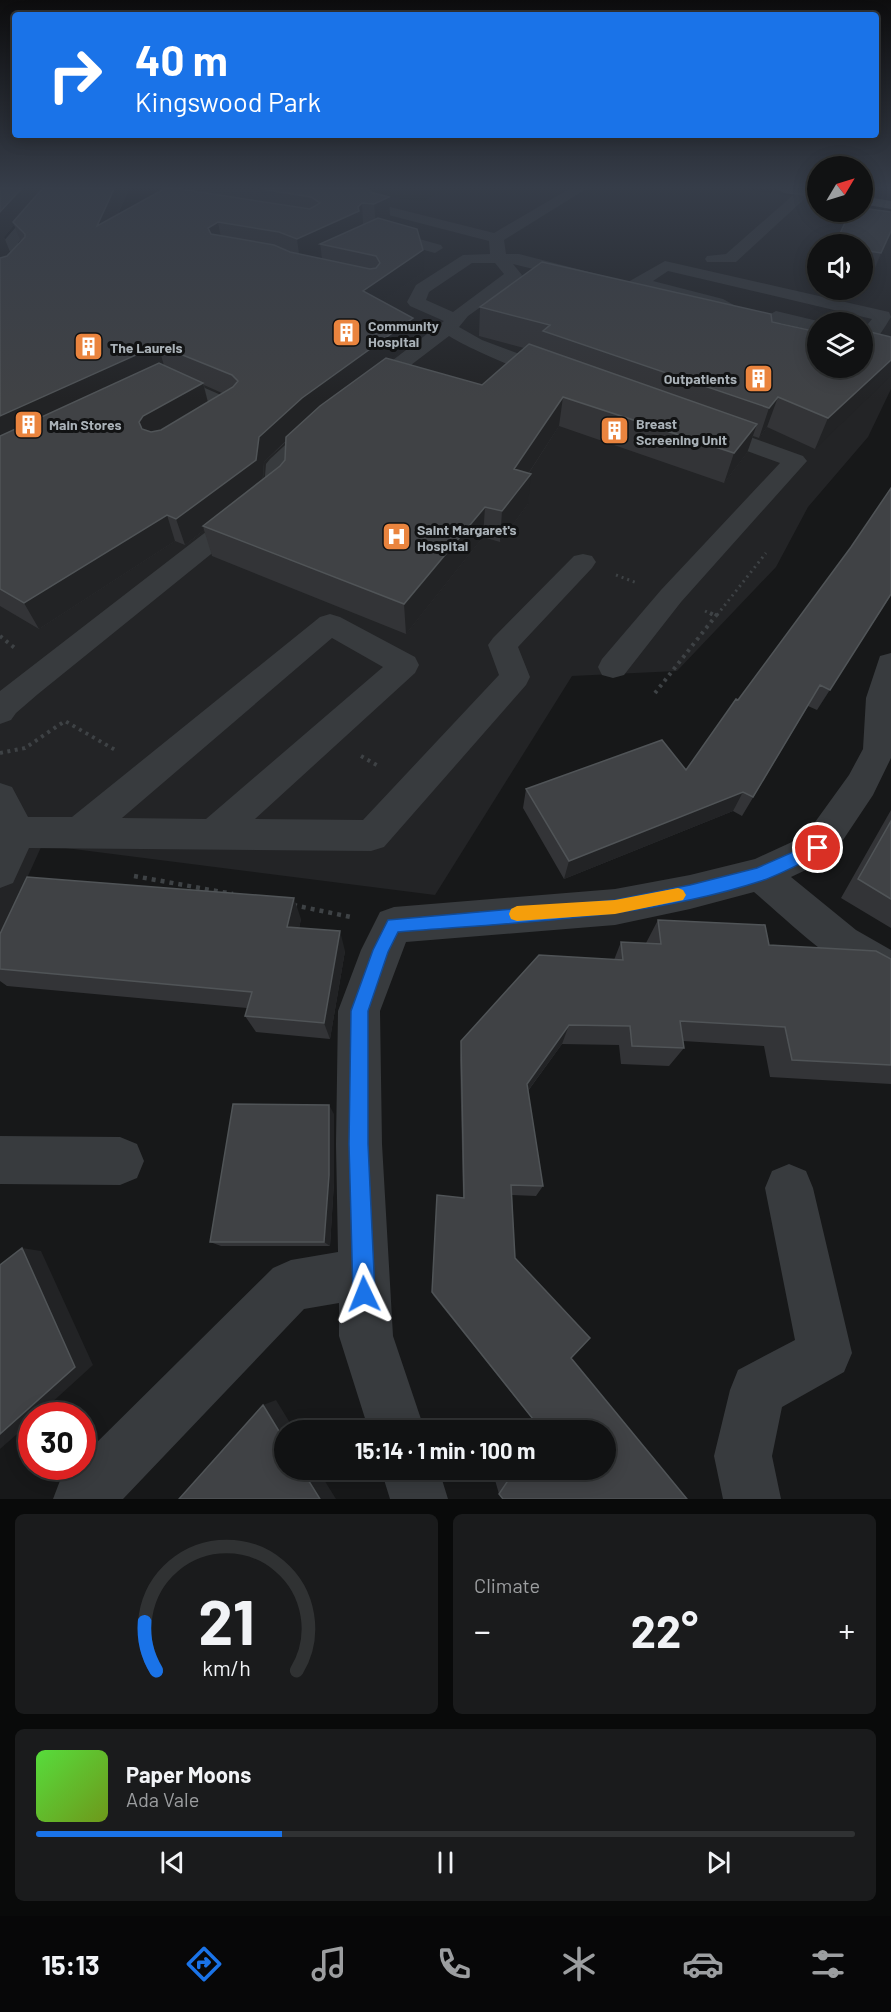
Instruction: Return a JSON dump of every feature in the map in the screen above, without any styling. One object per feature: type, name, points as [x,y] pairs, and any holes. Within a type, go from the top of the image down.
[{"type":"street","points":[[0,277],[8,273],[22,259]]},
{"type":"street","points":[[468,259],[422,290],[416,302],[451,324],[475,344],[571,379]]},
{"type":"street","points":[[0,711],[1,707],[18,693],[276,490],[278,464],[339,411],[514,275],[499,259]]},
{"type":"street","points":[[518,259],[630,288],[665,266],[788,294],[887,310],[873,329]]},
{"type":"street","points":[[713,259],[731,259]]},
{"type":"street","points":[[788,294],[805,279]]},
{"type":"street","points":[[639,282],[717,303],[735,313],[771,322],[776,316],[807,324]]},
{"type":"street","points":[[146,387],[166,377],[230,406],[190,430]]},
{"type":"street","points":[[613,667],[671,596],[795,461],[687,422]]},
{"type":"street","points":[[15,832],[371,836],[515,677],[502,645],[583,562]]},
{"type":"street","points":[[79,833],[330,624],[404,665],[214,834]]},
{"type":"street","points":[[393,1420],[366,1336],[358,1144],[359,1011],[381,950],[394,925],[615,907],[690,892],[760,874],[818,848],[861,785],[879,749],[882,698],[891,664]]},
{"type":"street","points":[[0,797],[15,832],[11,852],[0,872]]},
{"type":"street","points":[[760,874],[842,943],[891,972]]},
{"type":"street","points":[[0,1160],[120,1161]]},
{"type":"street","points":[[752,1499],[743,1456],[758,1390],[825,1353],[789,1188]]},
{"type":"street","points":[[82,1499],[291,1286],[363,1273]]},
{"type":"street","points":[[413,1480],[419,1499]]},
{"type":"path","points":[[655,693],[766,553]]},
{"type":"path","points":[[583,562],[716,616]]},
{"type":"path","points":[[0,636],[16,649],[8,654]]},
{"type":"path","points":[[124,875],[244,896]]},
{"type":"path","points":[[290,905],[394,925]]},
{"type":"shaded area","name":"Saint Margaret's Hospital","points":[[261,259],[807,259],[807,300],[873,300],[873,259],[891,259],[891,389],[868,437],[808,507],[776,567],[677,671],[572,676],[435,895],[42,845],[0,938],[0,356]]},
{"type":"building","points":[[0,259],[323,259],[370,269],[376,268],[380,263],[378,259],[410,259],[363,291],[413,318],[302,398],[259,437],[256,460],[176,519],[167,515],[24,603],[0,589],[0,436],[159,363],[203,383],[143,416],[139,422],[142,429],[151,432],[161,430],[233,387],[238,381],[232,375],[158,345],[0,416]]},
{"type":"building","name":"Outpatients","points":[[542,262],[771,314],[772,322],[807,330],[807,378],[871,378],[828,418],[778,397],[769,408],[543,331],[550,325],[480,307]]},
{"type":"building","name":"Outpatients","points":[[873,333],[891,337],[891,360],[873,377]]},
{"type":"building","points":[[529,344],[757,424],[734,453],[563,397],[514,469],[531,474],[502,511],[485,507],[404,604],[203,526],[280,466],[285,460],[286,437],[320,406],[386,358],[482,385]]},
{"type":"building","points":[[891,488],[891,594],[830,690],[820,685],[753,797],[743,792],[569,861],[526,789],[662,740],[686,770],[736,699],[738,700],[851,547]]},
{"type":"building","points":[[891,821],[891,899],[858,879]]},
{"type":"building","points":[[27,877],[294,898],[287,927],[340,931],[324,1023],[245,1016],[252,992],[0,969],[0,934]]},
{"type":"building","points":[[658,920],[765,925],[769,945],[876,951],[891,959],[891,1065],[792,1060],[785,1027],[680,1021],[684,1048],[632,1046],[630,1026],[569,1025],[527,1084],[543,1186],[511,1185],[515,1258],[590,1338],[571,1358],[687,1499],[503,1499],[499,1494],[508,1480],[616,1480],[616,1420],[534,1420],[432,1292],[437,1195],[464,1198],[461,1041],[539,955],[623,960],[621,942],[661,944]]},
{"type":"building","points":[[233,1104],[329,1105],[329,1175],[324,1242],[210,1242]]},
{"type":"building","points":[[22,1248],[75,1367],[36,1402],[18,1402],[18,1418],[0,1434],[0,1265]]},
{"type":"building","points":[[263,1405],[274,1423],[274,1480],[308,1480],[320,1499],[179,1499]]},
{"type":"slow traffic","points":[[517,914],[615,907],[678,895]]},
{"type":"place","name":"Community Hospital","points":[[347,333]]},
{"type":"place","name":"The Laurels","points":[[89,347]]},
{"type":"place","name":"Outpatients","points":[[758,378]]},
{"type":"place","name":"Main Stores","points":[[28,424]]},
{"type":"place","name":"Breast Screening Unit","points":[[615,431]]},
{"type":"place","name":"Saint Margaret's Hospital","points":[[396,537]]},
{"type":"route","points":[[364,1294],[358,1144],[359,1011],[381,950],[394,925],[615,907],[690,892],[760,874],[818,848]]}]
